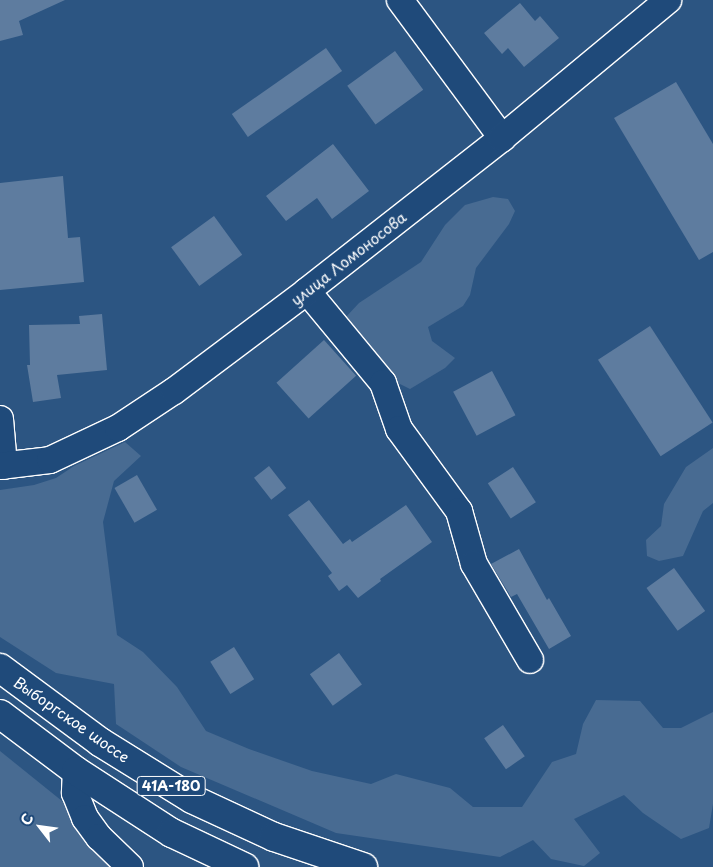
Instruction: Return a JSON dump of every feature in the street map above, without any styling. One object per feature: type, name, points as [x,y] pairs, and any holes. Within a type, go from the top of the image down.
[{"type":"main road","name":"Выборгское шоссе","points":[[0,668],[100,742],[192,799],[274,837],[363,867]]},
{"type":"main road","name":"41А-180","points":[[0,714],[76,771],[172,832],[244,867]]},
{"type":"street","points":[[400,0],[502,138]]},
{"type":"street","name":"улица Ломоносова","points":[[2,466],[50,460],[118,428],[174,391],[307,291],[502,138],[668,0]]},
{"type":"street","points":[[307,291],[383,383],[399,429],[459,511],[474,564],[530,660]]},
{"type":"street","points":[[0,419],[2,466]]},
{"type":"street","points":[[76,771],[75,793],[85,818],[99,837],[130,867]]},
{"type":"shaded area","points":[[493,197],[508,199],[515,211],[509,224],[476,268],[470,295],[463,306],[428,327],[432,341],[455,358],[445,368],[410,389],[398,383],[359,342],[345,318],[359,303],[421,262],[445,225],[465,205]]},
{"type":"shaded area","points":[[125,442],[141,456],[114,481],[103,522],[117,635],[143,652],[177,687],[206,731],[249,749],[312,771],[371,784],[396,774],[450,788],[473,807],[522,807],[552,762],[576,754],[583,724],[596,700],[640,701],[663,728],[681,728],[713,712],[713,804],[709,828],[681,839],[643,813],[624,795],[574,819],[600,853],[584,866],[551,859],[533,840],[500,857],[336,833],[181,767],[116,724],[114,684],[56,673],[0,637],[0,490],[34,485],[56,478],[74,466]]},
{"type":"shaded area","points":[[713,448],[713,503],[703,511],[683,556],[659,561],[647,556],[646,540],[661,526],[664,504],[686,467]]},
{"type":"shaded area","points":[[0,751],[67,805],[111,867],[0,867]]},
{"type":"building","points":[[0,0],[65,0],[19,21],[23,35],[0,41]]},
{"type":"building","points":[[520,3],[535,21],[540,16],[559,38],[524,67],[508,48],[502,54],[484,33]]},
{"type":"building","points":[[326,48],[342,71],[248,137],[232,114]]},
{"type":"building","points":[[395,51],[423,90],[375,125],[347,86]]},
{"type":"building","points":[[676,82],[713,144],[713,252],[699,260],[614,118]]},
{"type":"building","points":[[333,144],[369,191],[332,219],[317,198],[286,221],[266,196]]},
{"type":"building","points":[[63,176],[68,238],[80,237],[84,282],[0,290],[0,183]]},
{"type":"building","points":[[214,216],[242,255],[199,286],[171,247]]},
{"type":"building","points":[[102,314],[107,370],[57,375],[61,398],[33,402],[27,365],[30,365],[29,325],[80,324],[79,316]]},
{"type":"building","points":[[650,326],[713,422],[661,456],[598,360]]},
{"type":"building","points":[[324,340],[356,376],[309,418],[276,383]]},
{"type":"building","points":[[492,371],[515,415],[477,436],[453,392]]},
{"type":"building","points":[[269,466],[286,488],[271,500],[254,478]]},
{"type":"building","points":[[513,467],[536,502],[511,519],[488,483]]},
{"type":"building","points":[[137,475],[157,510],[134,523],[114,488]]},
{"type":"building","points":[[309,500],[343,544],[350,539],[352,542],[406,505],[432,542],[380,579],[381,581],[358,598],[347,585],[339,591],[328,576],[332,573],[288,515]]},
{"type":"building","points":[[519,549],[547,600],[549,598],[571,636],[549,649],[517,594],[511,597],[491,564]]},
{"type":"building","points":[[674,568],[705,611],[678,631],[646,588]]},
{"type":"building","points":[[234,647],[254,679],[230,694],[210,662]]},
{"type":"building","points":[[339,653],[362,685],[333,706],[310,674]]},
{"type":"building","points":[[503,725],[525,756],[506,769],[484,738]]}]
